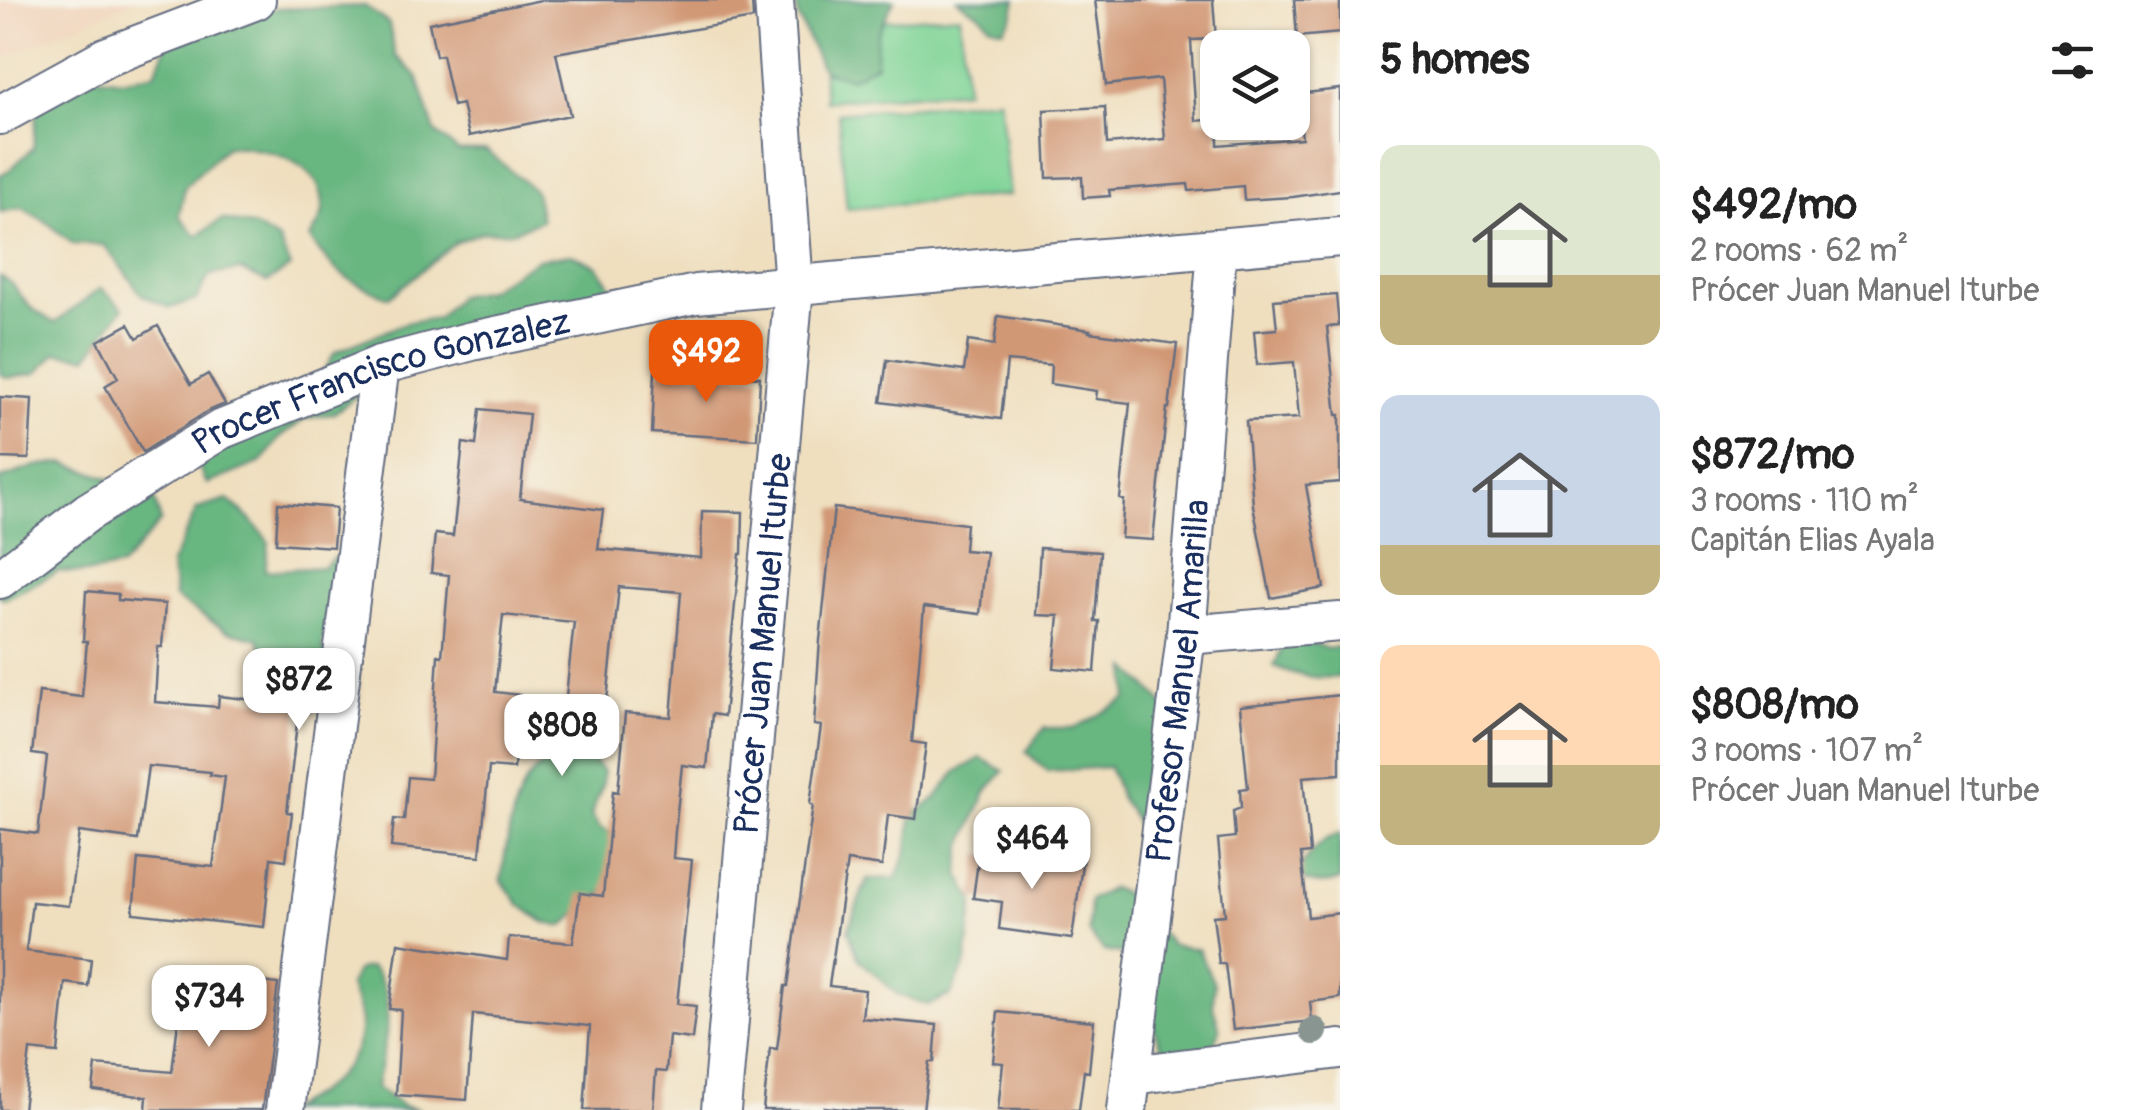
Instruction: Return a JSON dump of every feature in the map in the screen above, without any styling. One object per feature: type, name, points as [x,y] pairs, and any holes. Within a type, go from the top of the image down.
[{"type":"street","points":[[0,115],[106,58],[256,0]]},
{"type":"street","name":"Prócer Juan Manuel Iturbe","points":[[722,1110],[794,286],[774,0]]},
{"type":"street","name":"Procer Francisco Gonzalez","points":[[0,579],[88,512],[220,430],[380,365],[472,341],[696,294],[1340,237]]},
{"type":"street","name":"Profesor Manuel Amarilla","points":[[1130,1092],[1186,635],[1217,248]]},
{"type":"street","points":[[285,1110],[380,365]]},
{"type":"street","points":[[1186,635],[1340,622]]},
{"type":"street","points":[[1130,1092],[1340,1049]]},
{"type":"shaded area","points":[[0,0],[135,0],[0,60]]},
{"type":"green space","points":[[797,0],[894,0],[877,35],[876,64],[852,78],[823,71],[797,15]]},
{"type":"green space","points":[[958,0],[1016,0],[1012,18],[1003,29],[990,25]]},
{"type":"green space","points":[[365,6],[389,24],[395,55],[417,76],[435,132],[458,151],[486,150],[535,191],[541,220],[512,232],[482,232],[456,242],[389,297],[344,276],[310,239],[323,210],[321,193],[304,168],[275,154],[227,146],[185,186],[179,216],[197,236],[222,219],[255,227],[279,241],[290,267],[267,282],[240,270],[210,275],[196,300],[170,308],[142,295],[104,245],[73,244],[22,208],[0,212],[0,175],[33,148],[39,87],[91,76],[123,80],[155,73],[180,15],[208,24],[274,9]]},
{"type":"green space","points":[[960,15],[966,90],[825,101],[819,25]]},
{"type":"green space","points":[[999,99],[1009,195],[847,209],[838,113]]},
{"type":"green space","points":[[571,254],[597,266],[614,290],[599,315],[378,379],[334,413],[305,419],[280,437],[262,462],[207,484],[193,455],[320,378],[335,352],[408,322],[438,318],[458,296],[487,290],[538,259]]},
{"type":"green space","points":[[0,276],[11,283],[31,308],[55,323],[101,288],[123,308],[88,357],[56,353],[37,373],[7,378],[0,374]]},
{"type":"green space","points":[[65,463],[152,493],[161,521],[121,567],[90,573],[59,571],[6,598],[0,597],[0,479],[36,466]]},
{"type":"green space","points":[[228,500],[269,542],[265,571],[323,567],[347,548],[367,567],[327,618],[322,647],[339,671],[336,701],[308,711],[274,681],[259,639],[227,631],[175,598],[171,564],[197,509]]},
{"type":"green space","points":[[1305,641],[1328,649],[1340,646],[1340,677],[1306,676],[1274,666],[1282,648]]},
{"type":"green space","points":[[1128,668],[1159,698],[1172,722],[1161,808],[1138,825],[1121,799],[1109,767],[1048,771],[1026,752],[1044,728],[1075,728],[1127,699]]},
{"type":"green space","points":[[577,758],[592,760],[603,771],[591,815],[599,827],[612,834],[609,888],[563,926],[545,923],[519,904],[501,880],[513,815],[525,783],[546,764]]},
{"type":"green space","points":[[981,758],[1004,771],[986,792],[963,845],[959,875],[974,901],[966,963],[951,995],[928,1005],[898,995],[859,959],[848,930],[867,879],[897,878],[908,848],[911,818],[936,798],[956,772]]},
{"type":"green space","points":[[1340,833],[1340,880],[1318,884],[1296,876],[1314,850]]},
{"type":"green space","points":[[1111,888],[1129,895],[1171,945],[1198,949],[1214,984],[1213,1006],[1220,1030],[1205,1068],[1183,1071],[1162,1049],[1145,1008],[1143,957],[1104,951],[1088,932],[1090,900]]},
{"type":"green space","points":[[372,968],[381,981],[388,1010],[376,1088],[403,1106],[419,1110],[286,1110],[327,1085],[349,1061],[360,1033],[360,1016],[349,986],[356,971]]},
{"type":"building","points":[[541,0],[752,0],[753,19],[556,53],[570,115],[469,136],[462,104],[453,106],[442,55],[436,56],[429,23]]},
{"type":"building","points":[[1095,0],[1213,0],[1215,30],[1200,30],[1200,40],[1191,40],[1200,140],[1218,140],[1218,145],[1310,140],[1310,92],[1340,89],[1340,190],[1244,200],[1243,186],[1189,191],[1188,184],[1109,190],[1110,196],[1083,198],[1082,177],[1047,178],[1044,110],[1105,107],[1107,144],[1165,139],[1160,79],[1106,85]]},
{"type":"building","points":[[1294,0],[1340,0],[1340,33],[1310,36],[1310,30],[1296,30]]},
{"type":"building","points":[[1336,295],[1339,326],[1327,327],[1340,415],[1340,482],[1306,485],[1324,588],[1271,598],[1253,505],[1246,421],[1299,418],[1294,362],[1257,365],[1254,331],[1277,329],[1274,300]]},
{"type":"building","points":[[998,316],[1177,344],[1153,540],[1121,538],[1124,500],[1120,499],[1130,403],[1096,399],[1097,391],[1050,384],[1051,365],[1007,361],[1001,419],[881,402],[887,360],[964,371],[968,341],[994,345]]},
{"type":"building","points":[[129,324],[137,338],[158,326],[191,384],[208,374],[225,404],[143,452],[105,386],[118,378],[98,341]]},
{"type":"building","points":[[655,371],[760,377],[757,439],[652,433]]},
{"type":"building","points":[[0,397],[32,399],[29,459],[0,458]]},
{"type":"building","points":[[480,409],[529,414],[520,499],[603,510],[598,549],[701,558],[702,511],[743,512],[724,716],[712,714],[707,768],[682,765],[675,831],[673,858],[692,860],[677,1004],[696,1006],[692,1039],[669,1036],[666,1072],[656,1071],[653,1110],[584,1110],[590,1026],[473,1014],[467,1100],[396,1095],[401,1010],[389,1009],[398,943],[507,960],[509,937],[573,943],[580,893],[603,896],[625,713],[671,717],[681,592],[619,587],[606,710],[565,705],[574,622],[503,615],[495,692],[521,695],[514,769],[489,767],[480,856],[391,847],[394,819],[404,820],[408,777],[430,779],[438,655],[442,656],[449,575],[431,573],[435,534],[453,536],[463,443],[476,445]]},
{"type":"building","points":[[278,503],[336,508],[333,547],[276,543]]},
{"type":"building","points":[[834,508],[966,524],[964,550],[986,552],[980,614],[924,607],[912,742],[926,744],[916,819],[888,815],[882,866],[847,861],[829,986],[865,990],[862,1018],[937,1025],[934,1062],[929,1062],[923,1110],[763,1110],[770,1048],[777,1049],[788,986],[813,805],[810,804],[821,726],[814,725],[820,640]]},
{"type":"building","points":[[1040,548],[1100,552],[1095,672],[1054,668],[1059,616],[1036,615]]},
{"type":"building","points":[[86,591],[118,594],[118,600],[165,604],[155,702],[218,707],[219,696],[299,705],[287,812],[292,813],[286,860],[271,858],[264,927],[133,913],[138,859],[213,867],[225,777],[148,766],[138,840],[79,832],[69,906],[32,902],[26,951],[91,959],[88,986],[65,983],[58,1053],[30,1050],[23,1110],[0,1110],[0,829],[38,834],[47,756],[32,754],[39,692],[82,697]]},
{"type":"building","points":[[1340,695],[1340,774],[1303,777],[1310,853],[1301,854],[1308,917],[1340,913],[1340,998],[1310,1002],[1312,1021],[1233,1030],[1225,964],[1219,964],[1213,916],[1225,915],[1218,839],[1235,837],[1233,811],[1241,808],[1240,789],[1248,788],[1240,706]]},
{"type":"building","points":[[1035,852],[1083,857],[1072,939],[999,929],[1002,902],[973,898],[979,854],[1034,862]]},
{"type":"building","points":[[184,972],[278,984],[262,1110],[146,1110],[147,1097],[93,1090],[96,1065],[172,1072]]},
{"type":"building","points":[[998,1012],[1094,1021],[1089,1072],[1084,1071],[1079,1110],[998,1110],[1003,1063],[993,1062]]}]
